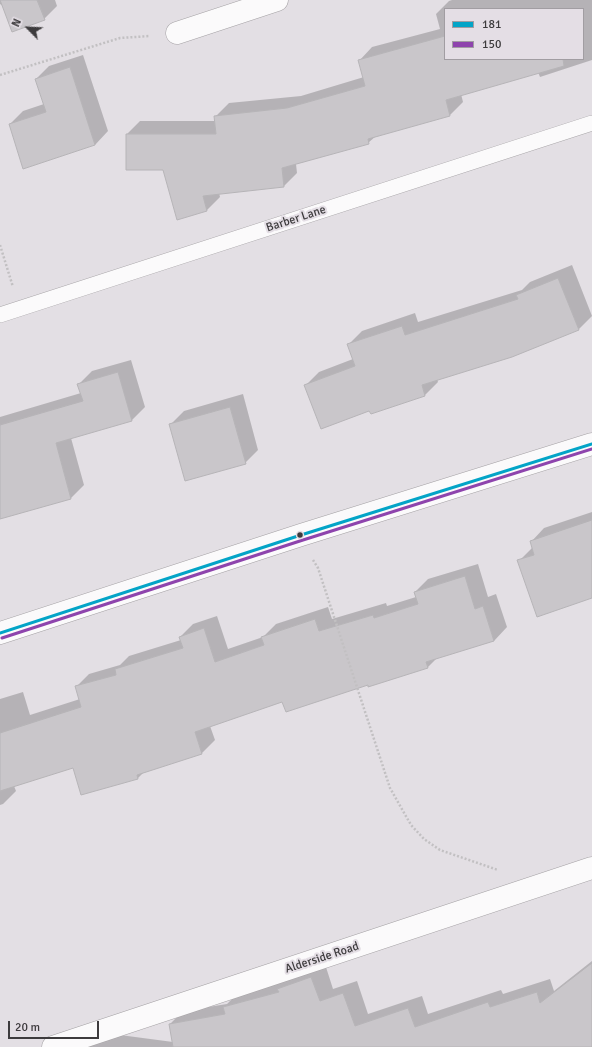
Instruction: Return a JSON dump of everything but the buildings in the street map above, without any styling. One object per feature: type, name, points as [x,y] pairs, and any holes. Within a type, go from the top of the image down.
[{"type":"street","points":[[177,33],[277,0]]},
{"type":"street","points":[[0,633],[301,535],[592,444]]},
{"type":"street","name":"Alderside Road","points":[[53,1047],[592,868]]},
{"type":"lane","name":"Barber Lane","points":[[0,315],[592,123]]},
{"type":"path","points":[[0,75],[120,38],[177,33]]},
{"type":"path","points":[[0,245],[13,286]]},
{"type":"path","points":[[301,535],[318,568],[390,788],[411,825],[424,839],[440,850],[498,870]]},
{"type":"transit line","name":"181","points":[[0,633],[301,535],[592,444]]},
{"type":"transit line","name":"150","points":[[2,638],[303,540],[592,449]]}]
